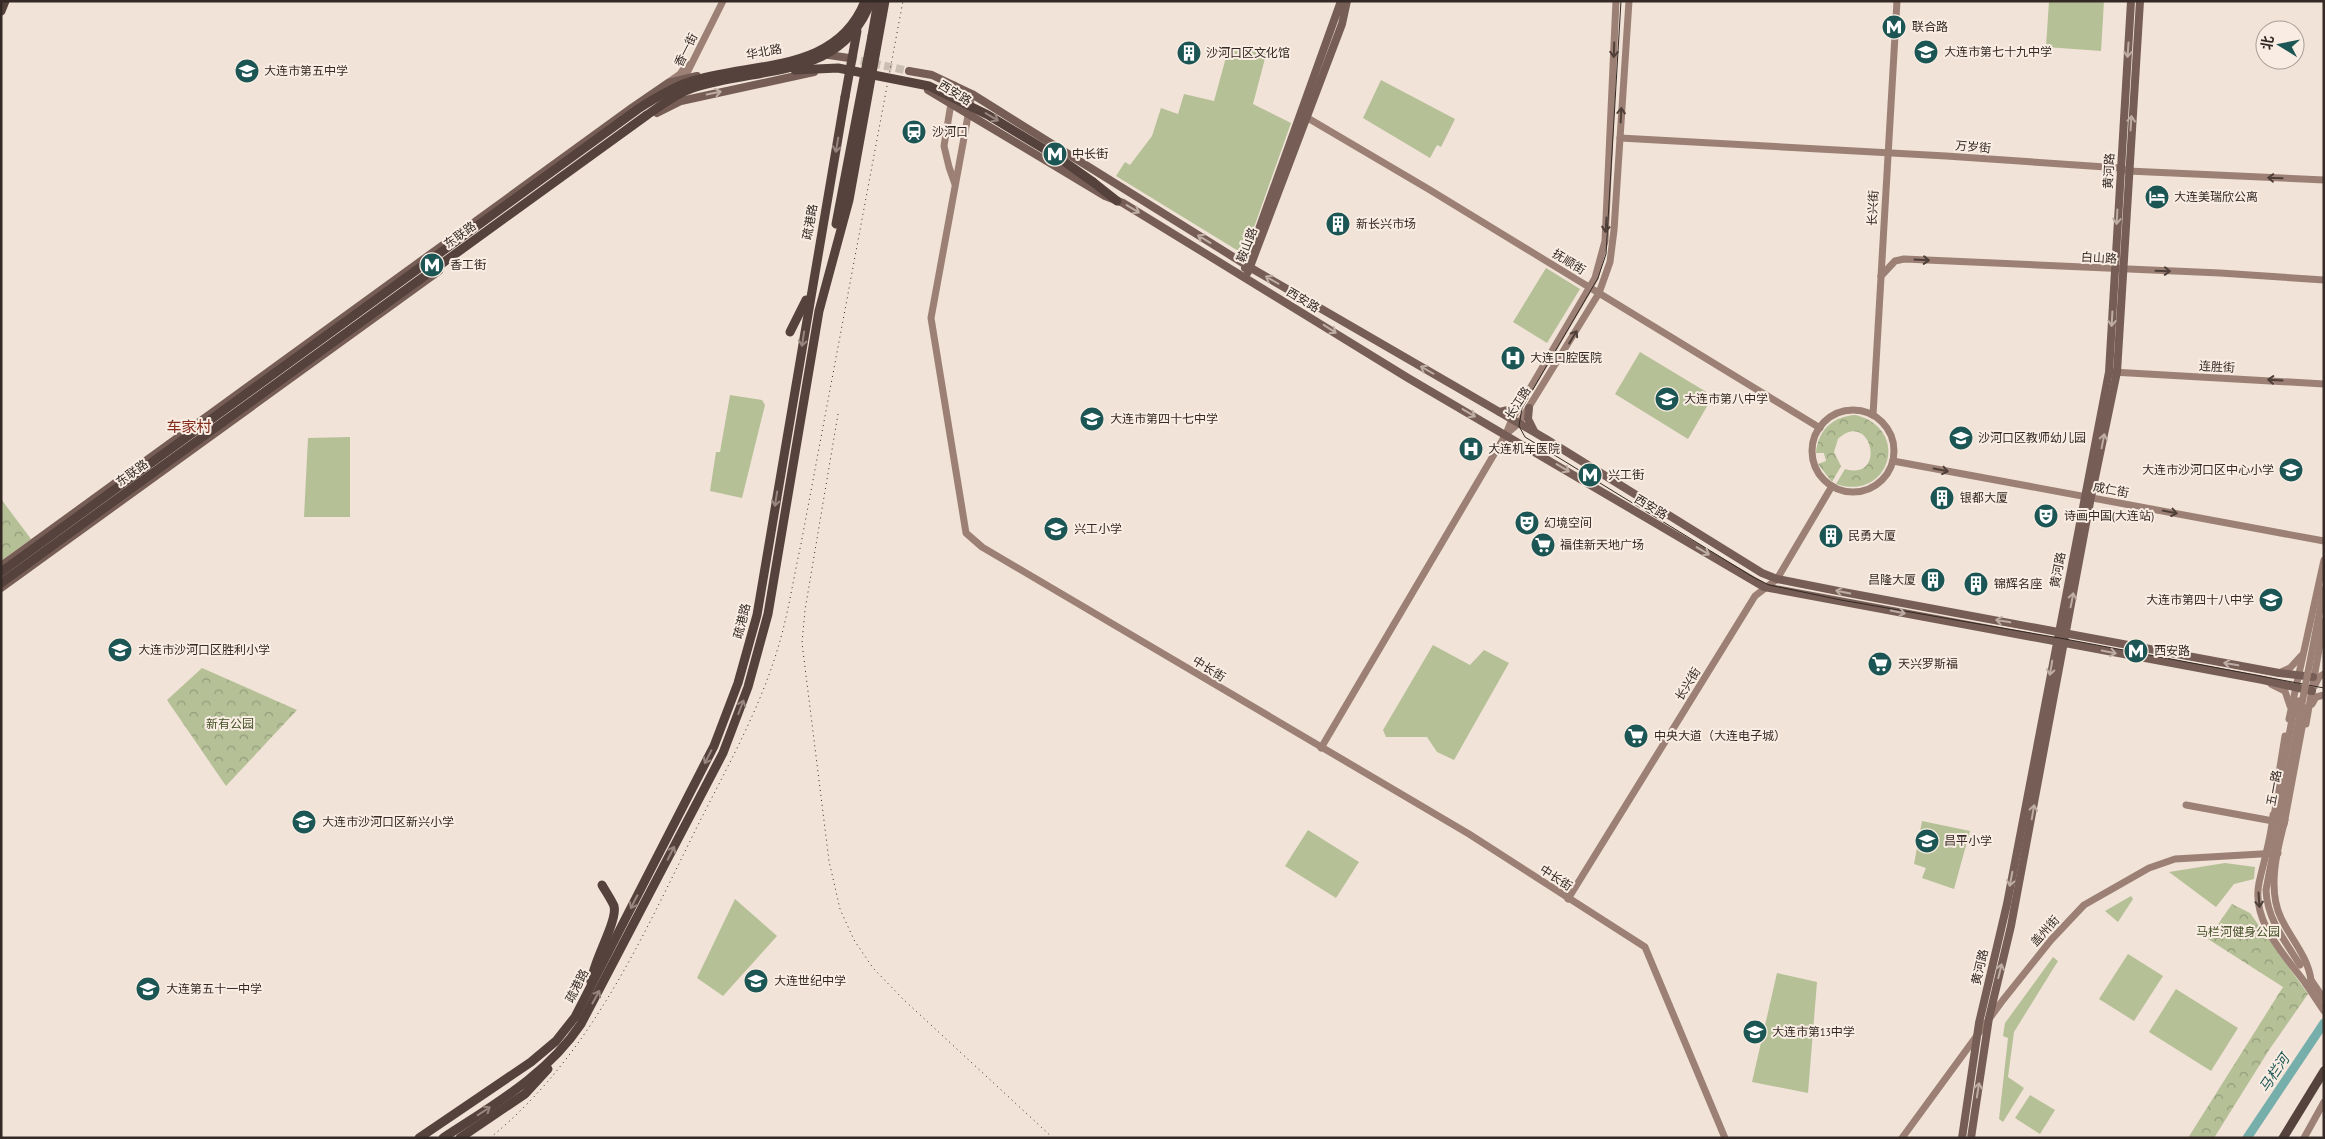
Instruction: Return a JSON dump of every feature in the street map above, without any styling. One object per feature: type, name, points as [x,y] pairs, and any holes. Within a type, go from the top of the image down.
[{"type":"highway","points":[[1,11],[5,1]]},
{"type":"highway","name":"疏港路","points":[[419,1138],[504,1081],[556,1041],[575,1017],[714,746],[738,683],[757,615],[811,291],[863,1]]},
{"type":"highway","name":"东联路","points":[[1,572],[638,109],[662,94],[690,82],[797,59],[828,48],[844,34],[854,21],[863,1]]},
{"type":"highway","name":"东联路","points":[[1,583],[665,103],[692,88],[799,66],[834,50],[858,30],[865,19],[871,1]]},
{"type":"highway","points":[[460,1138],[525,1094],[538,1082],[571,1040],[599,992],[723,753],[748,687],[768,614],[819,311],[878,1]]},
{"type":"highway","points":[[819,311],[849,200],[885,1]]},
{"type":"highway","points":[[777,71],[838,68],[929,86],[988,115],[1059,158],[1117,201]]},
{"type":"highway","points":[[790,332],[811,291]]},
{"type":"highway","points":[[590,990],[592,973],[614,917],[614,907],[602,885]]},
{"type":"highway","points":[[443,1138],[534,1077],[571,1040]]},
{"type":"highway","points":[[2283,1138],[2324,1072]]},
{"type":"highway","points":[[2288,1138],[2324,1080]]},
{"type":"main road","name":"鞍山路","points":[[1248,266],[1341,1]]},
{"type":"main road","name":"鞍山路","points":[[1243,277],[1342,24],[1347,1]]},
{"type":"main road","name":"黄河路","points":[[2119,270],[2120,168],[2131,1]]},
{"type":"main road","name":"黄河路","points":[[1971,1138],[1989,1018],[2012,926],[2060,642],[2058,631],[2088,497],[2113,372],[2140,1]]},
{"type":"main road","name":"华北路","points":[[668,83],[805,55],[823,54],[849,58]]},
{"type":"main road","name":"西安路","points":[[910,71],[932,75],[972,94],[1248,266],[1519,423],[1762,574],[1777,579],[2279,673],[2320,676]]},
{"type":"main road","points":[[1,588],[667,107],[702,95],[815,72],[845,73]]},
{"type":"main road","points":[[1,566],[668,83]]},
{"type":"main road","name":"西安路","points":[[906,84],[926,89],[943,98],[1117,201],[1408,378],[1764,587],[2296,686],[2312,691]]},
{"type":"main road","points":[[1500,412],[1512,409],[1522,401]]},
{"type":"main road","points":[[1529,408],[1528,419],[1535,433]]},
{"type":"main road","name":"黄河路","points":[[1962,1138],[1977,1036],[2007,904],[2060,642],[2066,632],[2088,497]]},
{"type":"street","name":"香一街","points":[[668,83],[684,68],[718,1]]},
{"type":"street","name":"香一街","points":[[667,107],[673,101],[723,1]]},
{"type":"street","name":"长江路","points":[[1506,434],[1522,401],[1599,270],[1605,241],[1616,1]]},
{"type":"street","name":"长江路","points":[[1506,434],[1519,423],[1529,408],[1599,293],[1608,271],[1612,252],[1629,1]]},
{"type":"street","name":"长兴街","points":[[1873,415],[1897,1]]},
{"type":"street","points":[[954,86],[944,146],[955,184]]},
{"type":"street","name":"中长街","points":[[972,94],[931,318],[966,533],[982,548],[1469,834],[1645,947],[1725,1138]]},
{"type":"street","points":[[943,98],[950,114]]},
{"type":"street","name":"抚顺街","points":[[1306,117],[1435,193],[1820,428]]},
{"type":"street","name":"万岁街","points":[[1620,138],[2120,168],[2128,171],[2324,180]]},
{"type":"street","name":"白山路","points":[[1881,276],[1894,261],[1904,259],[2220,273],[2324,280]]},
{"type":"street","name":"连胜街","points":[[2113,372],[2324,384]]},
{"type":"street","points":[[1850,410],[1873,415],[1891,435],[1894,447],[1893,461],[1883,480],[1864,491],[1842,491],[1822,478],[1815,466],[1812,453],[1814,440],[1820,428],[1828,419],[1850,410]]},
{"type":"street","points":[[1321,748],[1506,434]]},
{"type":"street","name":"成仁街","points":[[1893,461],[2324,541]]},
{"type":"street","name":"长兴街","points":[[1568,899],[1755,596],[1764,587],[1777,579],[1832,486]]},
{"type":"street","points":[[2273,821],[2277,777],[2324,560]]},
{"type":"street","name":"五一路","points":[[2309,982],[2274,923],[2266,905],[2266,890],[2324,588]]},
{"type":"street","points":[[2324,621],[2317,657],[2318,665],[2324,670]]},
{"type":"street","points":[[2279,673],[2294,665],[2304,646]]},
{"type":"street","points":[[2284,824],[2295,780],[2312,691],[2320,676],[2317,657]]},
{"type":"street","points":[[2296,686],[2320,676]]},
{"type":"street","points":[[2263,680],[2285,691],[2290,700],[2291,711]]},
{"type":"street","name":"西安路","points":[[2312,691],[2324,694]]},
{"type":"street","points":[[2303,692],[2293,714],[2258,893],[2260,914],[2267,929],[2324,999]]},
{"type":"street","points":[[2303,692],[2304,717],[2278,853],[2273,890],[2275,903],[2310,969],[2309,982],[2324,1011]]},
{"type":"street","points":[[2307,719],[2314,700],[2324,694]]},
{"type":"street","points":[[2186,805],[2273,821]]},
{"type":"street","name":"盖州街","points":[[1902,1138],[1989,1018],[2051,940],[2084,906],[2127,880],[2176,859],[2278,853]]},
{"type":"street","points":[[2304,1138],[2324,1102]]},
{"type":"green space","points":[[2049,1],[2104,1],[2101,51],[2046,47]]},
{"type":"green space","points":[[1228,50],[1267,51],[1253,104],[1291,123],[1247,247],[1240,252],[1116,176],[1125,162],[1130,165],[1152,136],[1161,108],[1178,114],[1184,94],[1214,101]]},
{"type":"green space","points":[[1381,80],[1455,119],[1441,147],[1437,145],[1430,158],[1363,118]]},
{"type":"green space","points":[[1546,268],[1580,289],[1547,343],[1513,322]]},
{"type":"green space","points":[[1640,352],[1713,396],[1688,439],[1615,394]]},
{"type":"green space","points":[[730,395],[762,400],[765,405],[742,498],[710,491],[716,452],[720,452]]},
{"type":"green space","points":[[1856,415],[1873,423],[1884,435],[1888,448],[1887,462],[1880,474],[1869,483],[1854,487],[1836,484],[1845,469],[1858,470],[1867,465],[1870,457],[1870,447],[1866,438],[1859,432],[1850,432],[1838,439],[1834,452],[1841,466],[1832,482],[1818,464],[1826,461],[1824,453],[1816,453],[1823,431],[1828,426],[1840,418]]},
{"type":"green space","points":[[350,437],[350,517],[304,517],[308,438]]},
{"type":"green space","points":[[1,499],[31,539],[1,561]]},
{"type":"green space","points":[[1433,645],[1470,665],[1484,650],[1509,663],[1454,760],[1437,752],[1427,737],[1386,737],[1383,730]]},
{"type":"green space","name":"新有公园","points":[[202,668],[297,710],[226,786],[167,700]]},
{"type":"green space","points":[[1922,821],[1970,831],[1954,889],[1922,878],[1926,868],[1914,864]]},
{"type":"green space","points":[[1308,830],[1359,862],[1336,898],[1285,866]]},
{"type":"green space","points":[[2225,863],[2255,867],[2254,879],[2234,884],[2216,907],[2169,872]]},
{"type":"green space","points":[[2131,896],[2133,899],[2118,922],[2105,911]]},
{"type":"green space","points":[[735,899],[777,936],[723,996],[697,978]]},
{"type":"green space","name":"马栏河健身公园","points":[[2232,904],[2250,913],[2308,994],[2269,1050],[2214,1138],[2188,1138],[2283,987],[2208,939]]},
{"type":"green space","points":[[2128,954],[2163,976],[2134,1021],[2099,999]]},
{"type":"green space","points":[[2053,957],[2058,961],[2014,1032],[2008,1077],[2024,1088],[2003,1122],[1999,1119],[2008,1038],[2003,1036],[2005,1023]]},
{"type":"green space","points":[[1777,973],[1817,982],[1808,1093],[1752,1082]]},
{"type":"green space","points":[[2176,989],[2238,1028],[2211,1071],[2149,1032]]},
{"type":"green space","points":[[2030,1095],[2055,1110],[2040,1134],[2015,1118]]},
{"type":"waterway","name":"马栏河","points":[[2247,1138],[2324,1023]]},
{"type":"tunnel","points":[[849,58],[909,71]]},
{"type":"tram line","points":[[1621,1],[1606,254],[1598,278],[1522,408],[1519,426],[1525,437],[1769,585],[1841,600],[2065,639],[2324,688]]},
{"type":"railway","points":[[490,1138],[525,1106],[556,1071],[610,995],[633,955],[729,764],[751,719],[769,674],[784,625],[801,544],[903,1]]},
{"type":"railway","points":[[838,414],[805,610],[802,643],[829,861],[840,909],[854,940],[873,968],[904,1000],[1053,1138]]},
{"type":"place","name":"联合路","points":[[1894,27]]},
{"type":"place","name":"大连市第七十九中学","points":[[1926,52]]},
{"type":"place","name":"沙河口区文化馆","points":[[1189,53]]},
{"type":"place","name":"大连市第五中学","points":[[247,71]]},
{"type":"place","name":"沙河口","points":[[914,132]]},
{"type":"place","name":"中长街","points":[[1055,154]]},
{"type":"place","name":"大连美瑞欣公离","points":[[2157,197]]},
{"type":"place","name":"新长兴市场","points":[[1338,224]]},
{"type":"place","name":"香工街","points":[[432,265]]},
{"type":"place","name":"大连口腔医院","points":[[1513,358]]},
{"type":"place","name":"大连市第八中学","points":[[1667,399]]},
{"type":"place","name":"大连市第四十七中学","points":[[1092,419]]},
{"type":"place","name":"沙河口区教师幼儿园","points":[[1961,438]]},
{"type":"place","name":"大连机车医院","points":[[1471,449]]},
{"type":"place","name":"大连市沙河口区中心小学","points":[[2291,470]]},
{"type":"place","name":"兴工街","points":[[1590,475]]},
{"type":"place","name":"银都大厦","points":[[1942,498]]},
{"type":"place","name":"诗画中国(大连站)","points":[[2046,516]]},
{"type":"place","name":"幻境空间","points":[[1527,523]]},
{"type":"place","name":"兴工小学","points":[[1056,529]]},
{"type":"place","name":"民勇大厦","points":[[1831,536]]},
{"type":"place","name":"福佳新天地广场","points":[[1543,545]]},
{"type":"place","name":"昌隆大厦","points":[[1933,580]]},
{"type":"place","name":"锦辉名座","points":[[1976,584]]},
{"type":"place","name":"大连市第四十八中学","points":[[2271,600]]},
{"type":"place","name":"大连市沙河口区胜利小学","points":[[120,650]]},
{"type":"place","name":"西安路","points":[[2136,651]]},
{"type":"place","name":"天兴罗斯福","points":[[1880,664]]},
{"type":"place","name":"中央大道（大连电子城）","points":[[1636,736]]},
{"type":"place","name":"大连市沙河口区新兴小学","points":[[304,822]]},
{"type":"place","name":"昌平小学","points":[[1927,841]]},
{"type":"place","name":"大连世纪中学","points":[[756,981]]},
{"type":"place","name":"大连第五十一中学","points":[[148,989]]},
{"type":"place","name":"大连市第13中学","points":[[1755,1032]]},
{"type":"district","name":"车家村","points":[[189,427]]}]
